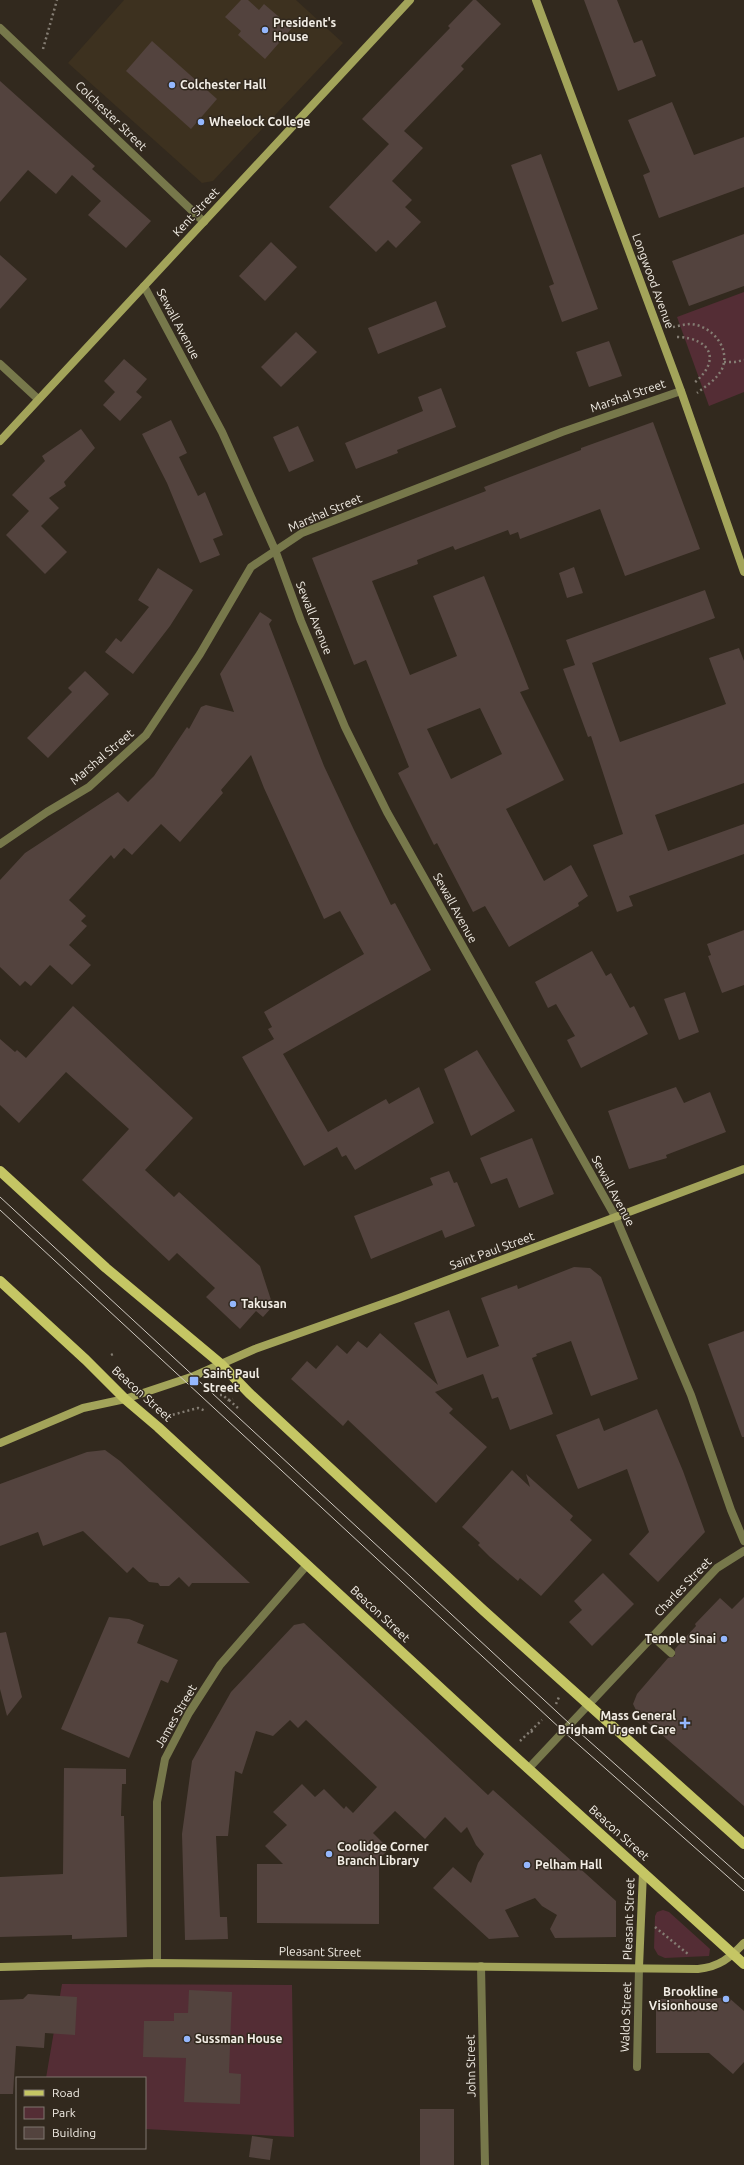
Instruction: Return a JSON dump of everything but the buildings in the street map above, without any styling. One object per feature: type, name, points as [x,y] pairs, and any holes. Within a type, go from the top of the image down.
[{"type":"main road","points":[[0,1172],[106,1268],[221,1364],[249,1393],[483,1610],[744,1844]]},
{"type":"main road","name":"Beacon Street","points":[[0,1281],[86,1360],[125,1399],[158,1427],[528,1769],[744,1964]]},
{"type":"street","name":"Kent Street","points":[[0,441],[410,0]]},
{"type":"street","name":"Longwood Avenue","points":[[536,0],[681,391],[744,572]]},
{"type":"street","name":"Colchester Street","points":[[0,28],[204,222]]},
{"type":"street","name":"Sewall Avenue","points":[[144,286],[222,432],[275,550],[342,720],[387,812],[616,1218],[691,1395],[731,1510],[744,1541]]},
{"type":"street","points":[[0,364],[38,399]]},
{"type":"street","name":"Marshal Street","points":[[0,844],[47,812],[89,787],[146,736],[200,654],[251,567],[275,550],[302,533],[562,432],[681,391]]},
{"type":"street","name":"Saint Paul Street","points":[[0,1443],[83,1408],[125,1399],[221,1364],[255,1349],[616,1218],[744,1169]]},
{"type":"street","name":"Charles Street","points":[[528,1769],[717,1568],[744,1551]]},
{"type":"street","name":"James Street","points":[[157,1963],[157,1802],[165,1759],[189,1713],[220,1664],[307,1565]]},
{"type":"street","points":[[652,1636],[671,1653]]},
{"type":"street","name":"Pleasant Street","points":[[639,1967],[643,1872]]},
{"type":"street","name":"Pleasant Street","points":[[0,1967],[157,1963],[709,1968],[718,1965],[734,1955],[744,1943]]},
{"type":"street","name":"John Street","points":[[481,1966],[485,2165]]},
{"type":"street","name":"Waldo Street","points":[[637,2067],[639,1967]]},
{"type":"path","points":[[36,62],[44,47],[57,0]]},
{"type":"path","points":[[681,325],[697,326],[715,335],[722,348],[724,362],[719,373],[712,381],[697,392]]},
{"type":"path","points":[[677,337],[699,340],[707,347],[710,356],[709,365],[703,376],[694,383]]},
{"type":"path","points":[[724,362],[744,360]]},
{"type":"path","points":[[220,1395],[223,1395],[239,1410]]},
{"type":"path","points":[[228,1400],[233,1400]]},
{"type":"path","points":[[167,1421],[167,1417],[198,1408],[206,1411]]},
{"type":"path","points":[[516,1737],[521,1742],[542,1720]]},
{"type":"path","points":[[531,1731],[535,1734]]},
{"type":"path","points":[[651,1924],[693,1958]]},
{"type":"shaded area","name":"Wheelock College","points":[[124,0],[296,0],[343,43],[213,181],[202,183],[68,63]]},
{"type":"green space","points":[[744,292],[744,392],[709,406],[677,317]]},
{"type":"green space","points":[[663,1910],[669,1912],[710,1949],[709,1956],[665,1958],[658,1955],[654,1948],[655,1916],[657,1912]]},
{"type":"green space","points":[[62,1984],[292,1985],[294,2137],[146,2129],[146,2077],[46,2077]]},
{"type":"tram line","points":[[0,1197],[570,1724],[744,1879]]},
{"type":"tram line","points":[[0,1210],[563,1731],[744,1891]]},
{"type":"place","name":"President's House","points":[[265,30]]},
{"type":"place","name":"Colchester Hall","points":[[172,85]]},
{"type":"place","name":"Wheelock College","points":[[201,122]]},
{"type":"place","name":"Takusan","points":[[233,1304]]},
{"type":"place","name":"Saint Paul Street","points":[[194,1381]]},
{"type":"place","name":"Temple Sinai","points":[[724,1639]]},
{"type":"place","name":"Mass General Brigham Urgent Care","points":[[685,1723]]},
{"type":"place","name":"Coolidge Corner Branch Library","points":[[329,1854]]},
{"type":"place","name":"Pelham Hall","points":[[527,1865]]},
{"type":"place","name":"Brookline Visionhouse","points":[[726,1999]]},
{"type":"place","name":"Sussman House","points":[[187,2039]]}]
